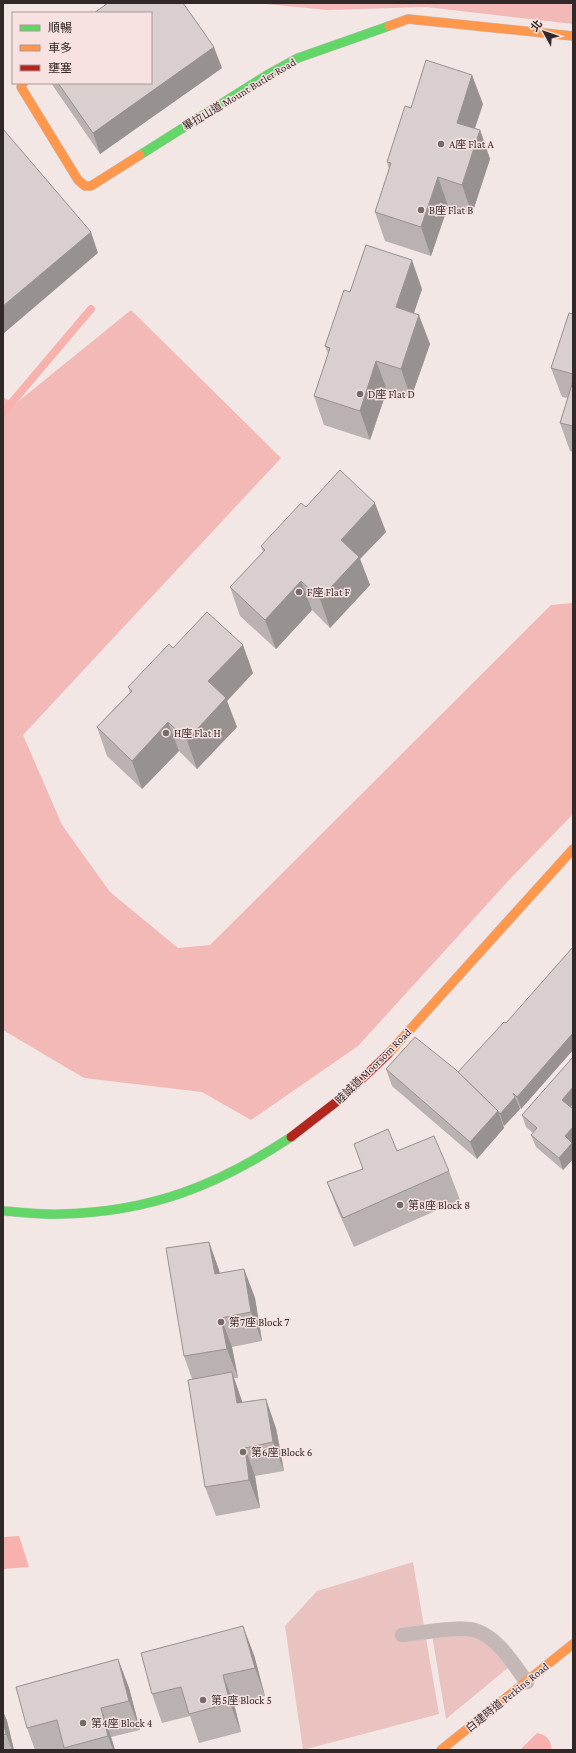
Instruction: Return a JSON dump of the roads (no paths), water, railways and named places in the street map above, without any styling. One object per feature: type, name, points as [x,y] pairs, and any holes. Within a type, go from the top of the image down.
[{"type":"street","name":"畢拉山道 Mount Butler Road","points":[[22,84],[21,87],[78,180],[85,186],[91,186],[266,75],[298,58],[408,19],[573,36]]},
{"type":"street","name":"睦誠道 Moorsom Road","points":[[3,1211],[45,1215],[96,1214],[153,1203],[186,1193],[223,1178],[280,1146],[321,1116],[357,1086],[573,849]]},
{"type":"street","name":"白建時道 Perkins Road","points":[[441,1750],[573,1644]]},
{"type":"lane","points":[[384,1058],[396,1068]]},
{"type":"lane","points":[[402,1635],[460,1629],[476,1631],[492,1640],[526,1682]]},
{"type":"waterway","points":[[3,413],[91,309]]},
{"type":"place","name":"A座 Flat A","points":[[441,144]]},
{"type":"place","name":"B座 Flat B","points":[[421,210]]},
{"type":"place","name":"D座 Flat D","points":[[360,394]]},
{"type":"place","name":"F座 Flat F","points":[[299,592]]},
{"type":"place","name":"H座 Flat H","points":[[166,733]]},
{"type":"place","name":"第8座 Block 8","points":[[400,1205]]},
{"type":"place","name":"第7座 Block 7","points":[[221,1322]]},
{"type":"place","name":"第6座 Block 6","points":[[243,1452]]},
{"type":"place","name":"第5座 Block 5","points":[[203,1700]]},
{"type":"place","name":"第4座 Block 4","points":[[83,1723]]}]
